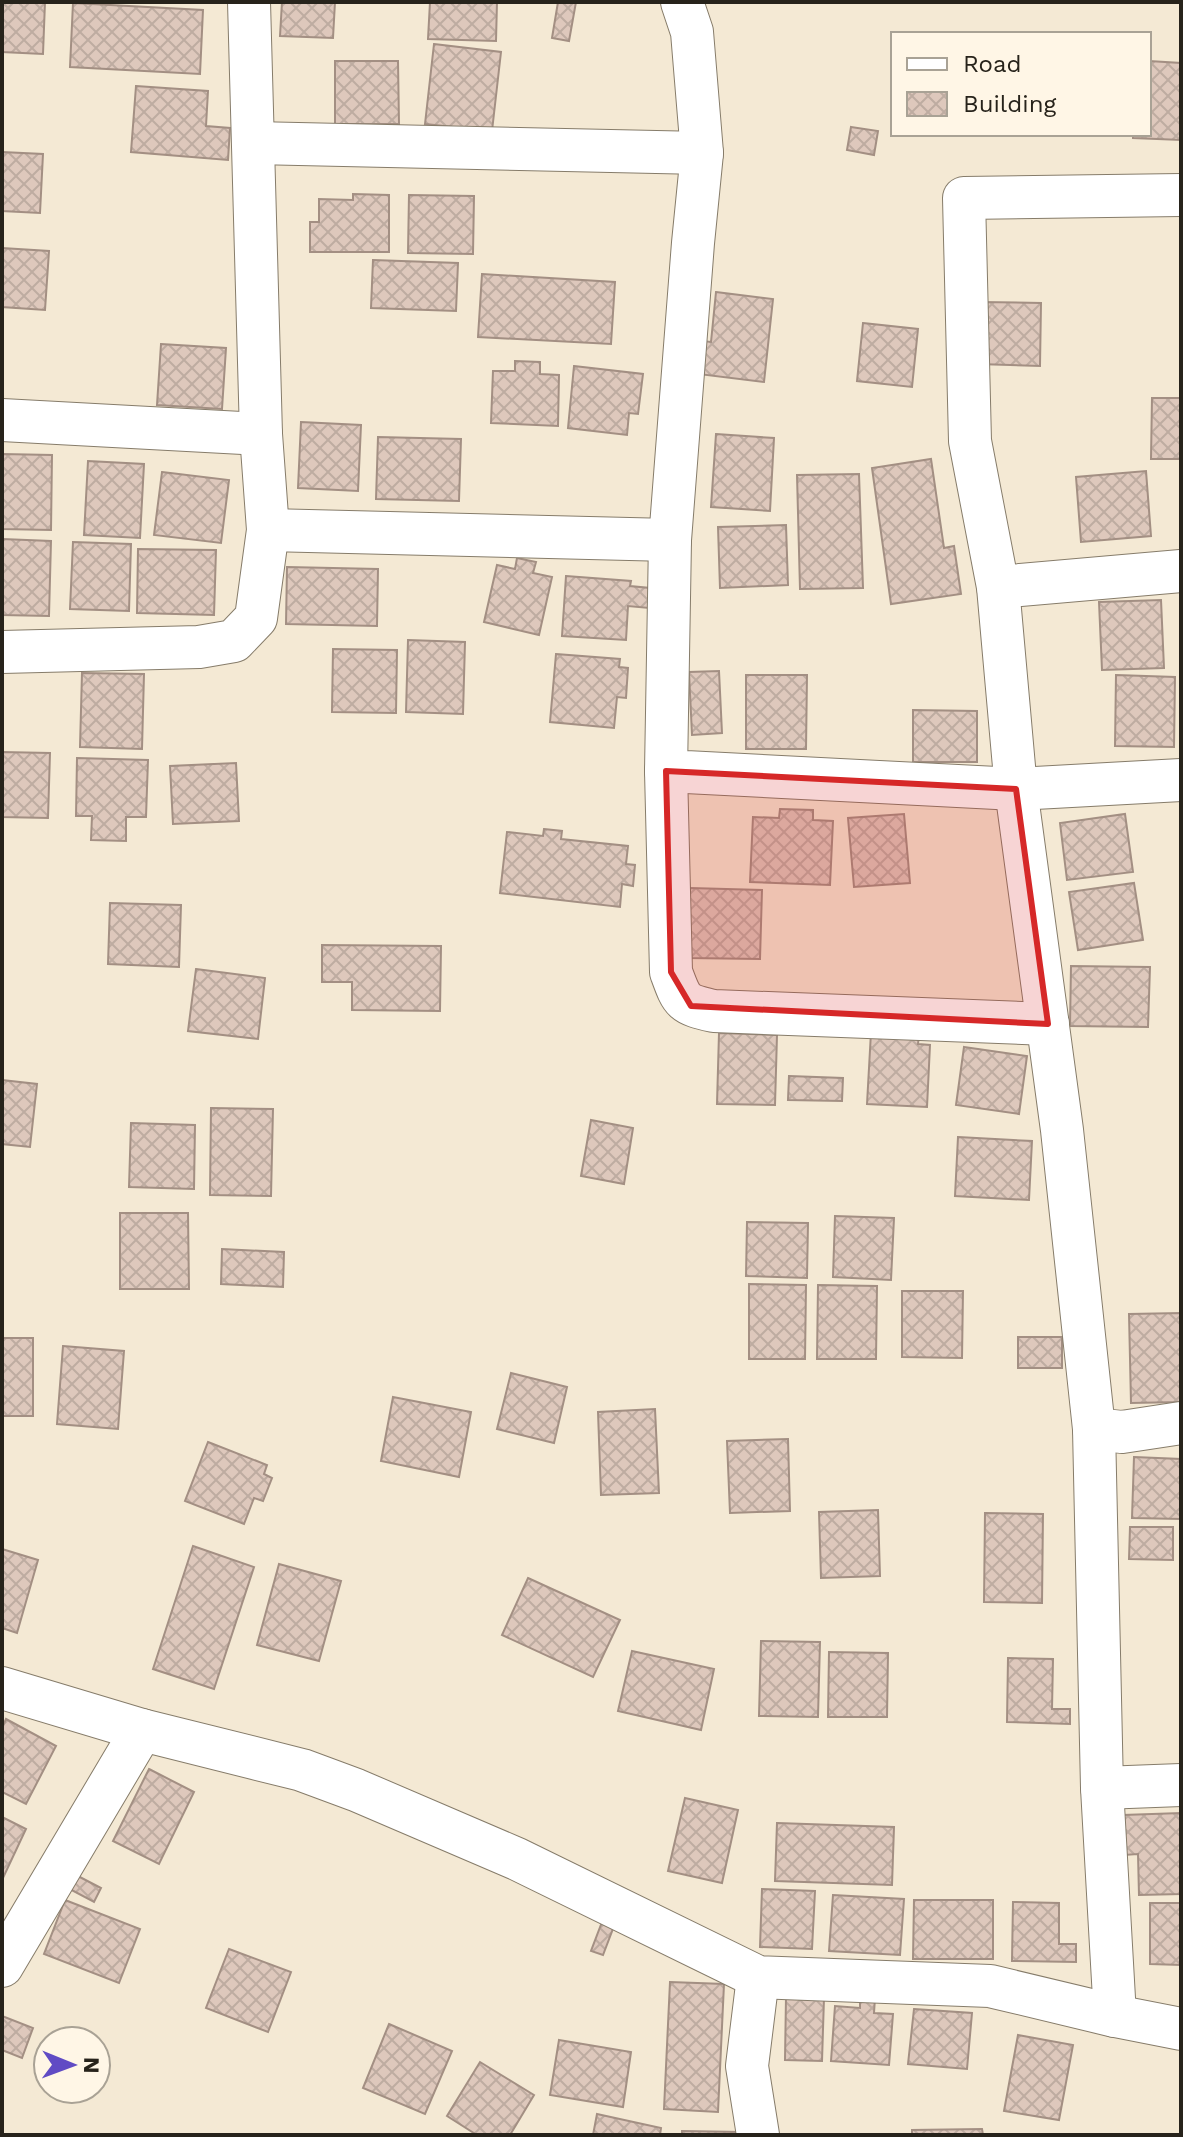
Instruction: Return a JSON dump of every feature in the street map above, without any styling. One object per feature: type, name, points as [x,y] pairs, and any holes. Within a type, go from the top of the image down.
[{"type":"street","points":[[2,652],[199,647],[234,641],[256,618],[268,530],[261,434],[249,2]]},
{"type":"street","points":[[682,2],[692,32],[702,153],[670,540],[666,771],[671,972],[679,995],[691,1006],[714,1011],[1048,1024]]},
{"type":"street","points":[[253,143],[702,153]]},
{"type":"street","points":[[1115,2016],[1102,1788],[1094,1429],[1064,1146],[1016,789],[998,587],[970,441],[964,198],[1181,195]]},
{"type":"street","points":[[2,420],[261,434]]},
{"type":"street","points":[[268,530],[670,540]]},
{"type":"street","points":[[998,587],[1181,571]]},
{"type":"street","points":[[666,771],[1016,789],[1181,780]]},
{"type":"street","points":[[1094,1429],[1122,1432],[1181,1423]]},
{"type":"street","points":[[2,1688],[142,1730],[302,1770],[356,1790],[517,1859],[758,1977],[990,1986],[1181,2029]]},
{"type":"street","points":[[2,1966],[142,1730]]},
{"type":"street","points":[[1102,1788],[1181,1785]]},
{"type":"street","points":[[758,1977],[747,2066],[758,2135]]},
{"type":"highlighted area","points":[[666,771],[1016,789],[1048,1024],[691,1006],[671,972]]},
{"type":"building","points":[[2,2],[45,2],[43,54],[2,52]]},
{"type":"building","points":[[282,2],[335,2],[333,38],[280,36]]},
{"type":"building","points":[[430,2],[497,2],[496,41],[428,39]]},
{"type":"building","points":[[558,2],[576,2],[569,41],[552,38]]},
{"type":"building","points":[[73,3],[203,10],[200,74],[70,67]]},
{"type":"building","points":[[434,44],[501,52],[492,131],[425,124]]},
{"type":"building","points":[[335,61],[398,61],[399,124],[335,124]]},
{"type":"building","points":[[1151,61],[1181,63],[1181,140],[1133,138],[1151,136]]},
{"type":"building","points":[[136,86],[208,91],[206,126],[230,128],[228,160],[131,152]]},
{"type":"building","points":[[851,127],[878,131],[874,155],[847,150]]},
{"type":"building","points":[[2,152],[43,154],[40,213],[2,211]]},
{"type":"building","points":[[353,194],[389,195],[389,252],[310,252],[310,222],[319,222],[319,199],[353,200]]},
{"type":"building","points":[[409,195],[474,196],[473,254],[408,253]]},
{"type":"building","points":[[2,248],[49,251],[45,310],[2,307]]},
{"type":"building","points":[[373,260],[458,263],[456,311],[371,308]]},
{"type":"building","points":[[482,274],[615,282],[611,344],[478,337]]},
{"type":"building","points":[[716,292],[773,299],[764,382],[690,373],[694,340],[711,342]]},
{"type":"building","points":[[980,302],[1041,303],[1040,366],[978,364]]},
{"type":"building","points":[[863,323],[918,329],[912,387],[857,381]]},
{"type":"building","points":[[161,344],[226,348],[222,409],[157,405]]},
{"type":"building","points":[[515,361],[540,362],[540,374],[559,375],[558,426],[491,423],[493,371],[515,371]]},
{"type":"building","points":[[574,366],[643,374],[638,414],[629,413],[627,435],[568,428]]},
{"type":"building","points":[[1152,398],[1181,398],[1181,459],[1151,459]]},
{"type":"building","points":[[301,422],[361,425],[358,491],[298,488]]},
{"type":"building","points":[[716,434],[774,438],[770,511],[711,507]]},
{"type":"building","points":[[378,437],[461,439],[459,501],[376,499]]},
{"type":"building","points":[[2,454],[52,455],[51,530],[2,529]]},
{"type":"building","points":[[931,459],[944,548],[954,546],[961,594],[891,604],[872,468]]},
{"type":"building","points":[[88,461],[144,464],[140,538],[84,535]]},
{"type":"building","points":[[1146,471],[1151,536],[1081,542],[1076,477]]},
{"type":"building","points":[[162,472],[229,480],[221,543],[154,535]]},
{"type":"building","points":[[859,474],[863,588],[800,589],[797,475]]},
{"type":"building","points":[[786,525],[788,585],[720,588],[718,527]]},
{"type":"building","points":[[2,539],[51,541],[49,616],[2,615]]},
{"type":"building","points":[[73,542],[131,544],[129,611],[70,609]]},
{"type":"building","points":[[138,549],[216,550],[214,615],[137,613]]},
{"type":"building","points":[[517,558],[536,562],[533,573],[552,577],[539,635],[484,622],[497,565],[515,569]]},
{"type":"building","points":[[287,567],[378,569],[377,626],[286,624]]},
{"type":"building","points":[[566,576],[631,581],[630,586],[650,588],[649,608],[628,606],[626,640],[562,636]]},
{"type":"building","points":[[1161,600],[1164,668],[1102,670],[1099,602]]},
{"type":"building","points":[[408,640],[465,642],[463,714],[406,712]]},
{"type":"building","points":[[333,649],[397,650],[396,713],[332,712]]},
{"type":"building","points":[[556,654],[620,659],[619,667],[628,668],[626,698],[617,697],[614,728],[550,722]]},
{"type":"building","points":[[719,671],[722,733],[692,735],[689,672]]},
{"type":"building","points":[[82,673],[144,674],[142,749],[80,747]]},
{"type":"building","points":[[746,675],[807,675],[806,749],[746,749]]},
{"type":"building","points":[[1116,675],[1175,677],[1174,747],[1115,746]]},
{"type":"building","points":[[913,710],[977,711],[977,762],[913,762]]},
{"type":"building","points":[[2,752],[50,753],[48,818],[2,817]]},
{"type":"building","points":[[77,758],[148,760],[146,817],[126,817],[126,841],[91,840],[92,816],[76,816]]},
{"type":"building","points":[[236,763],[239,821],[173,824],[170,766]]},
{"type":"building","points":[[780,809],[813,810],[813,820],[833,821],[830,885],[750,882],[753,817],[779,818]]},
{"type":"building","points":[[904,814],[910,883],[854,887],[848,818]]},
{"type":"building","points":[[1125,814],[1133,872],[1067,880],[1060,823]]},
{"type":"building","points":[[544,829],[562,831],[561,839],[628,846],[626,864],[635,865],[633,886],[622,884],[620,907],[500,893],[507,832],[543,836]]},
{"type":"building","points":[[1134,883],[1143,940],[1078,950],[1069,892]]},
{"type":"building","points":[[690,888],[762,890],[760,959],[688,958]]},
{"type":"building","points":[[110,903],[181,905],[179,967],[108,964]]},
{"type":"building","points":[[322,945],[441,946],[440,1011],[352,1010],[352,982],[322,982]]},
{"type":"building","points":[[1071,966],[1150,967],[1148,1027],[1070,1026]]},
{"type":"building","points":[[196,969],[265,978],[258,1039],[188,1031]]},
{"type":"building","points":[[871,1032],[919,1034],[918,1044],[930,1045],[927,1107],[867,1104]]},
{"type":"building","points":[[719,1033],[777,1035],[775,1105],[717,1104]]},
{"type":"building","points":[[964,1047],[1027,1056],[1019,1114],[956,1105]]},
{"type":"building","points":[[789,1076],[843,1078],[842,1101],[788,1100]]},
{"type":"building","points":[[2,1080],[37,1084],[30,1147],[2,1144]]},
{"type":"building","points":[[211,1108],[273,1109],[271,1196],[210,1195]]},
{"type":"building","points":[[591,1120],[633,1128],[624,1184],[581,1176]]},
{"type":"building","points":[[131,1123],[195,1125],[194,1189],[129,1187]]},
{"type":"building","points":[[958,1137],[1032,1141],[1029,1200],[955,1196]]},
{"type":"building","points":[[120,1213],[188,1213],[189,1289],[120,1289]]},
{"type":"building","points":[[835,1216],[894,1218],[891,1280],[833,1277]]},
{"type":"building","points":[[747,1222],[808,1223],[807,1278],[746,1276]]},
{"type":"building","points":[[222,1249],[284,1252],[283,1287],[221,1284]]},
{"type":"building","points":[[749,1284],[806,1285],[805,1359],[749,1359]]},
{"type":"building","points":[[818,1285],[877,1286],[876,1359],[817,1359]]},
{"type":"building","points":[[902,1291],[963,1291],[962,1358],[902,1357]]},
{"type":"building","points":[[1181,1313],[1181,1402],[1131,1403],[1129,1314]]},
{"type":"building","points":[[1018,1337],[1062,1337],[1062,1368],[1018,1368]]},
{"type":"building","points":[[2,1338],[33,1338],[33,1416],[2,1416]]},
{"type":"building","points":[[63,1346],[124,1351],[118,1429],[57,1424]]},
{"type":"building","points":[[511,1373],[567,1387],[554,1443],[497,1429]]},
{"type":"building","points":[[393,1397],[471,1412],[459,1477],[381,1461]]},
{"type":"building","points":[[655,1409],[659,1493],[601,1495],[598,1412]]},
{"type":"building","points":[[788,1439],[790,1511],[730,1513],[727,1441]]},
{"type":"building","points":[[208,1442],[267,1465],[264,1474],[272,1478],[263,1501],[254,1498],[244,1524],[185,1501]]},
{"type":"building","points":[[1134,1457],[1181,1459],[1181,1519],[1132,1518]]},
{"type":"building","points":[[878,1510],[880,1576],[821,1578],[819,1512]]},
{"type":"building","points":[[985,1513],[1043,1514],[1042,1603],[984,1602]]},
{"type":"building","points":[[1130,1527],[1173,1527],[1173,1560],[1129,1559]]},
{"type":"building","points":[[193,1546],[254,1567],[214,1689],[153,1669]]},
{"type":"building","points":[[2,1549],[38,1560],[17,1633],[2,1628]]},
{"type":"building","points":[[279,1564],[341,1581],[319,1661],[257,1645]]},
{"type":"building","points":[[528,1578],[620,1620],[593,1677],[502,1635]]},
{"type":"building","points":[[761,1641],[820,1642],[818,1717],[759,1716]]},
{"type":"building","points":[[632,1651],[714,1669],[701,1730],[618,1711]]},
{"type":"building","points":[[829,1652],[888,1653],[887,1717],[828,1717]]},
{"type":"building","points":[[1008,1658],[1053,1659],[1052,1709],[1070,1709],[1070,1724],[1007,1722]]},
{"type":"building","points":[[6,1719],[56,1746],[26,1804],[2,1792],[2,1728]]},
{"type":"building","points":[[149,1769],[194,1792],[159,1864],[113,1841]]},
{"type":"building","points":[[685,1798],[738,1810],[722,1883],[668,1871]]},
{"type":"building","points":[[1181,1813],[1181,1894],[1139,1895],[1138,1854],[1124,1855],[1123,1815]]},
{"type":"building","points":[[2,1817],[26,1829],[2,1880]]},
{"type":"building","points":[[777,1823],[894,1827],[892,1885],[775,1881]]},
{"type":"building","points":[[74,1874],[101,1888],[94,1902],[66,1887]]},
{"type":"building","points":[[762,1889],[815,1891],[812,1949],[760,1947]]},
{"type":"building","points":[[833,1895],[904,1899],[900,1955],[829,1951]]},
{"type":"building","points":[[65,1900],[140,1929],[119,1983],[44,1954]]},
{"type":"building","points":[[914,1900],[993,1900],[993,1959],[913,1959]]},
{"type":"building","points":[[1013,1902],[1059,1903],[1059,1944],[1076,1944],[1076,1962],[1012,1961]]},
{"type":"building","points":[[1150,1903],[1181,1903],[1181,1965],[1150,1964]]},
{"type":"building","points":[[602,1922],[614,1926],[603,1955],[591,1951]]},
{"type":"building","points":[[229,1949],[291,1972],[268,2032],[206,2008]]},
{"type":"building","points":[[670,1982],[724,1984],[718,2112],[664,2109]]},
{"type":"building","points":[[786,1997],[824,1998],[822,2061],[785,2060]]},
{"type":"building","points":[[860,1997],[875,1998],[874,2013],[893,2014],[889,2065],[831,2061],[835,2006],[860,2008]]},
{"type":"building","points":[[914,2009],[972,2013],[967,2069],[908,2064]]},
{"type":"building","points":[[2,2016],[32,2028],[22,2058],[2,2050]]},
{"type":"building","points":[[389,2024],[452,2051],[425,2114],[363,2088]]},
{"type":"building","points":[[1018,2035],[1073,2045],[1059,2120],[1004,2111]]},
{"type":"building","points":[[559,2040],[631,2052],[623,2107],[550,2095]]},
{"type":"building","points":[[480,2062],[534,2095],[510,2135],[477,2135],[447,2116]]},
{"type":"building","points":[[597,2114],[661,2128],[660,2135],[593,2135]]},
{"type":"building","points":[[982,2129],[983,2135],[912,2135],[912,2130]]},
{"type":"building","points":[[682,2131],[742,2132],[742,2135],[682,2135]]}]
